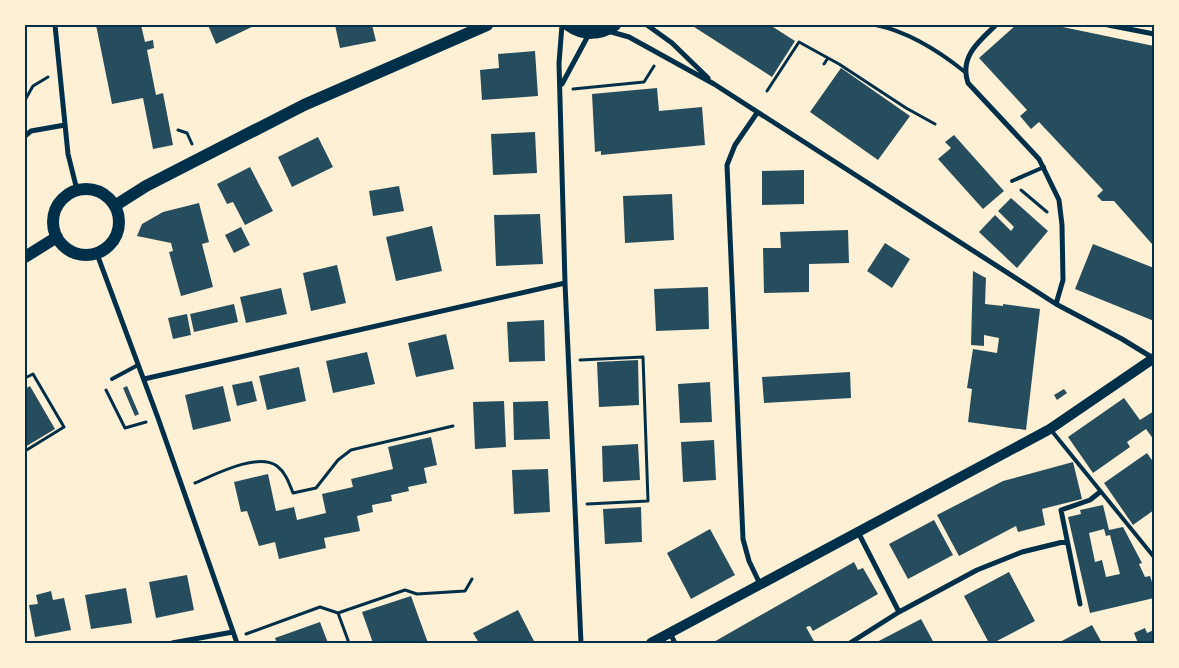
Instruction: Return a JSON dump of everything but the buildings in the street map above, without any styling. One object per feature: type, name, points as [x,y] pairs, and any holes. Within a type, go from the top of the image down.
[{"type":"main road","points":[[116,205],[146,186],[200,157],[335,90],[486,25]]},
{"type":"main road","points":[[568,25],[579,32],[589,34],[611,28]]},
{"type":"main road","points":[[77,190],[99,190],[116,205],[119,214],[118,234],[106,249],[97,254],[88,256],[70,251],[56,237],[53,218],[56,209],[68,194],[77,190]]},
{"type":"main road","points":[[25,257],[56,237]]},
{"type":"main road","points":[[651,643],[1050,429],[1154,358]]},
{"type":"street","points":[[55,25],[68,154],[77,190]]},
{"type":"street","points":[[562,25],[560,62],[565,283],[581,643]]},
{"type":"street","points":[[647,25],[672,43],[714,84]]},
{"type":"street","points":[[996,25],[972,50],[968,57],[965,72],[968,83],[1044,167],[1059,200],[1064,280],[1056,304]]},
{"type":"street","points":[[1108,25],[1154,34]]},
{"type":"street","points":[[611,28],[714,84],[1056,304],[1122,338],[1154,358]]},
{"type":"street","points":[[561,88],[589,34]]},
{"type":"street","points":[[757,113],[735,145],[727,165],[743,539],[748,561],[760,584]]},
{"type":"street","points":[[25,136],[31,131],[66,125]]},
{"type":"street","points":[[97,254],[144,379],[235,638],[172,643]]},
{"type":"street","points":[[144,379],[565,283]]},
{"type":"street","points":[[1080,604],[1061,510],[1090,500],[1100,492]]},
{"type":"street","points":[[858,532],[899,612]]},
{"type":"street","points":[[850,643],[899,612],[977,570],[1022,552],[1066,541]]},
{"type":"street","points":[[670,633],[675,643]]},
{"type":"lane","points":[[876,25],[909,36],[940,52],[965,72]]},
{"type":"lane","points":[[1012,181],[1044,167]]},
{"type":"lane","points":[[112,379],[138,365]]},
{"type":"lane","points":[[1050,429],[1154,557]]},
{"type":"path","points":[[767,91],[799,42],[934,124]]},
{"type":"path","points":[[561,88],[644,82],[661,55]]},
{"type":"path","points":[[824,64],[828,58]]},
{"type":"path","points":[[25,100],[39,81],[61,74]]},
{"type":"path","points":[[178,130],[187,133],[200,157]]},
{"type":"path","points":[[1012,181],[1062,225]]},
{"type":"path","points":[[569,360],[643,357],[648,501],[575,504]]},
{"type":"path","points":[[25,378],[33,374],[64,427],[25,450]]},
{"type":"path","points":[[103,385],[126,428],[158,418]]},
{"type":"path","points":[[183,488],[233,466],[261,462],[276,465],[285,473],[293,493],[316,488],[338,460],[351,450],[453,426]]},
{"type":"path","points":[[235,638],[320,607],[338,613],[405,590],[417,594],[465,591],[472,579]]},
{"type":"path","points":[[338,613],[349,643]]}]
